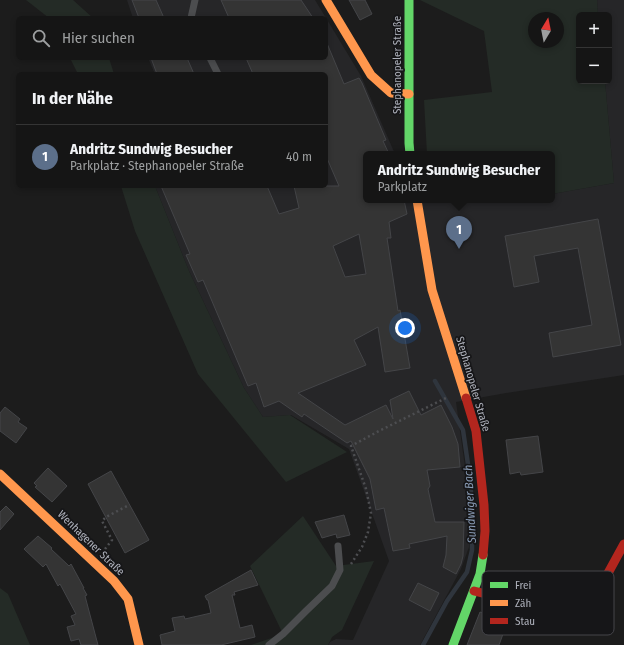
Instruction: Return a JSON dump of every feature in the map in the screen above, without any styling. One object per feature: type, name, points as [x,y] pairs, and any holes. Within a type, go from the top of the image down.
[{"type":"street","points":[[326,0],[371,75],[391,93],[409,94]]},
{"type":"street","name":"Stephanopeler Straße","points":[[409,0],[410,151]]},
{"type":"street","name":"Stephanopeler Straße","points":[[418,203],[432,290],[476,431],[484,505],[485,531],[480,574],[453,645]]},
{"type":"street","name":"Wenhagener Straße","points":[[0,474],[114,580],[128,599],[139,645]]},
{"type":"street","points":[[609,571],[624,544]]},
{"type":"street","points":[[474,591],[482,593]]},
{"type":"lane","points":[[191,16],[195,0]]},
{"type":"lane","points":[[211,60],[217,72]]},
{"type":"lane","points":[[269,645],[283,634],[332,586],[340,570],[338,546]]},
{"type":"path","points":[[348,568],[362,547],[368,532],[371,514],[366,489],[351,446],[456,393],[464,391]]},
{"type":"path","points":[[94,561],[112,540],[102,522],[106,517],[129,505]]},
{"type":"shaded area","points":[[26,0],[73,0],[91,16],[46,16]]},
{"type":"shaded area","points":[[127,0],[315,0],[325,16],[132,16]]},
{"type":"shaded area","points":[[420,0],[597,0],[598,12],[576,12],[576,84],[605,84],[614,183],[555,193],[555,151],[427,151],[424,100],[492,92],[484,31]]},
{"type":"shaded area","points":[[597,0],[624,0],[624,375],[456,402],[470,503],[469,547],[461,569],[420,645],[328,645],[336,639],[353,640],[389,561],[349,449],[291,415],[263,417],[244,388],[189,271],[156,188],[328,188],[328,72],[154,72],[149,60],[328,60],[328,21],[361,76],[394,151],[363,151],[363,203],[555,203],[555,193],[614,183],[605,84],[612,84],[612,12],[598,12]]},
{"type":"shaded area","points":[[71,60],[110,60],[113,72],[77,72]]},
{"type":"shaded area","points":[[122,188],[156,188],[189,271],[244,388],[263,417],[290,415],[347,452],[286,482],[198,374],[135,231]]},
{"type":"shaded area","points":[[303,516],[336,566],[374,561],[342,630],[332,637],[328,645],[251,645],[283,634],[250,566]]},
{"type":"shaded area","points":[[0,588],[8,594],[30,645],[0,645]]},
{"type":"building","points":[[132,0],[156,0],[163,16],[138,16]]},
{"type":"building","points":[[221,0],[301,0],[312,16],[228,16]]},
{"type":"building","points":[[349,0],[365,0],[372,14],[360,20]]},
{"type":"building","points":[[328,46],[344,84],[359,78],[386,140],[383,141],[388,151],[363,151],[363,203],[405,203],[407,214],[389,222],[391,238],[387,238],[398,311],[400,310],[410,368],[385,372],[378,327],[354,340],[366,365],[298,393],[345,425],[386,405],[393,419],[390,400],[409,391],[421,415],[441,405],[452,427],[458,444],[460,467],[427,470],[430,486],[428,489],[435,522],[464,522],[463,556],[456,574],[443,567],[446,555],[447,536],[409,544],[410,548],[393,551],[384,508],[376,510],[370,479],[351,441],[347,443],[304,414],[302,417],[279,401],[264,407],[256,383],[248,386],[203,280],[198,282],[186,255],[190,254],[162,188],[268,188],[279,214],[299,208],[294,188],[328,188],[328,186],[339,186],[328,161],[328,72],[252,72],[247,60],[328,60]],"holes":[[[359,234],[366,274],[345,277],[333,246]]]},
{"type":"building","points":[[152,60],[188,60],[193,72],[156,72]]},
{"type":"building","points":[[598,219],[621,345],[553,357],[549,333],[592,325],[578,248],[534,256],[539,282],[514,287],[505,236]]},
{"type":"building","points":[[5,407],[20,419],[18,422],[27,428],[16,443],[0,431],[0,413]]},
{"type":"building","points":[[538,436],[543,472],[521,475],[520,472],[510,474],[506,440]]},
{"type":"building","points":[[48,468],[67,486],[52,502],[35,487],[37,486],[34,483]]},
{"type":"building","points":[[111,471],[149,540],[125,553],[88,484]]},
{"type":"building","points":[[6,506],[14,514],[0,530],[0,512]]},
{"type":"building","points":[[344,515],[350,535],[337,538],[336,534],[322,538],[315,522]]},
{"type":"building","points":[[38,536],[69,566],[71,564],[87,595],[85,596],[98,645],[81,645],[79,639],[71,641],[67,627],[75,625],[71,616],[76,614],[60,584],[58,586],[46,564],[43,567],[24,549]]},
{"type":"building","points":[[251,570],[258,585],[234,592],[235,595],[232,595],[240,628],[252,625],[255,637],[221,645],[162,645],[160,635],[175,631],[172,618],[184,616],[185,619],[211,613],[208,600],[205,596]]},
{"type":"building","points":[[418,583],[439,593],[430,611],[409,600]]},
{"type":"building","points":[[480,612],[482,613],[482,635],[503,635],[499,645],[467,645]]},
{"type":"waterway","name":"Sundwiger Bach","points":[[423,645],[447,601],[467,572],[472,550],[470,478],[463,430],[435,381]]},
{"type":"traffic: fast","points":[[409,0],[410,151]]},
{"type":"traffic: fast","points":[[453,645],[480,574],[483,555]]},
{"type":"traffic: slow","points":[[326,0],[371,75],[391,93],[409,94]]},
{"type":"traffic: slow","points":[[418,203],[432,290],[466,398]]},
{"type":"traffic: slow","points":[[0,474],[114,581],[128,599],[139,645]]},
{"type":"traffic: jam","points":[[466,398],[476,431],[484,505],[485,531],[483,555]]},
{"type":"traffic: jam","points":[[609,571],[624,544]]},
{"type":"traffic: jam","points":[[474,591],[482,593]]},
{"type":"place","name":"Andritz Sundwig Besucher","points":[[459,249]]}]
